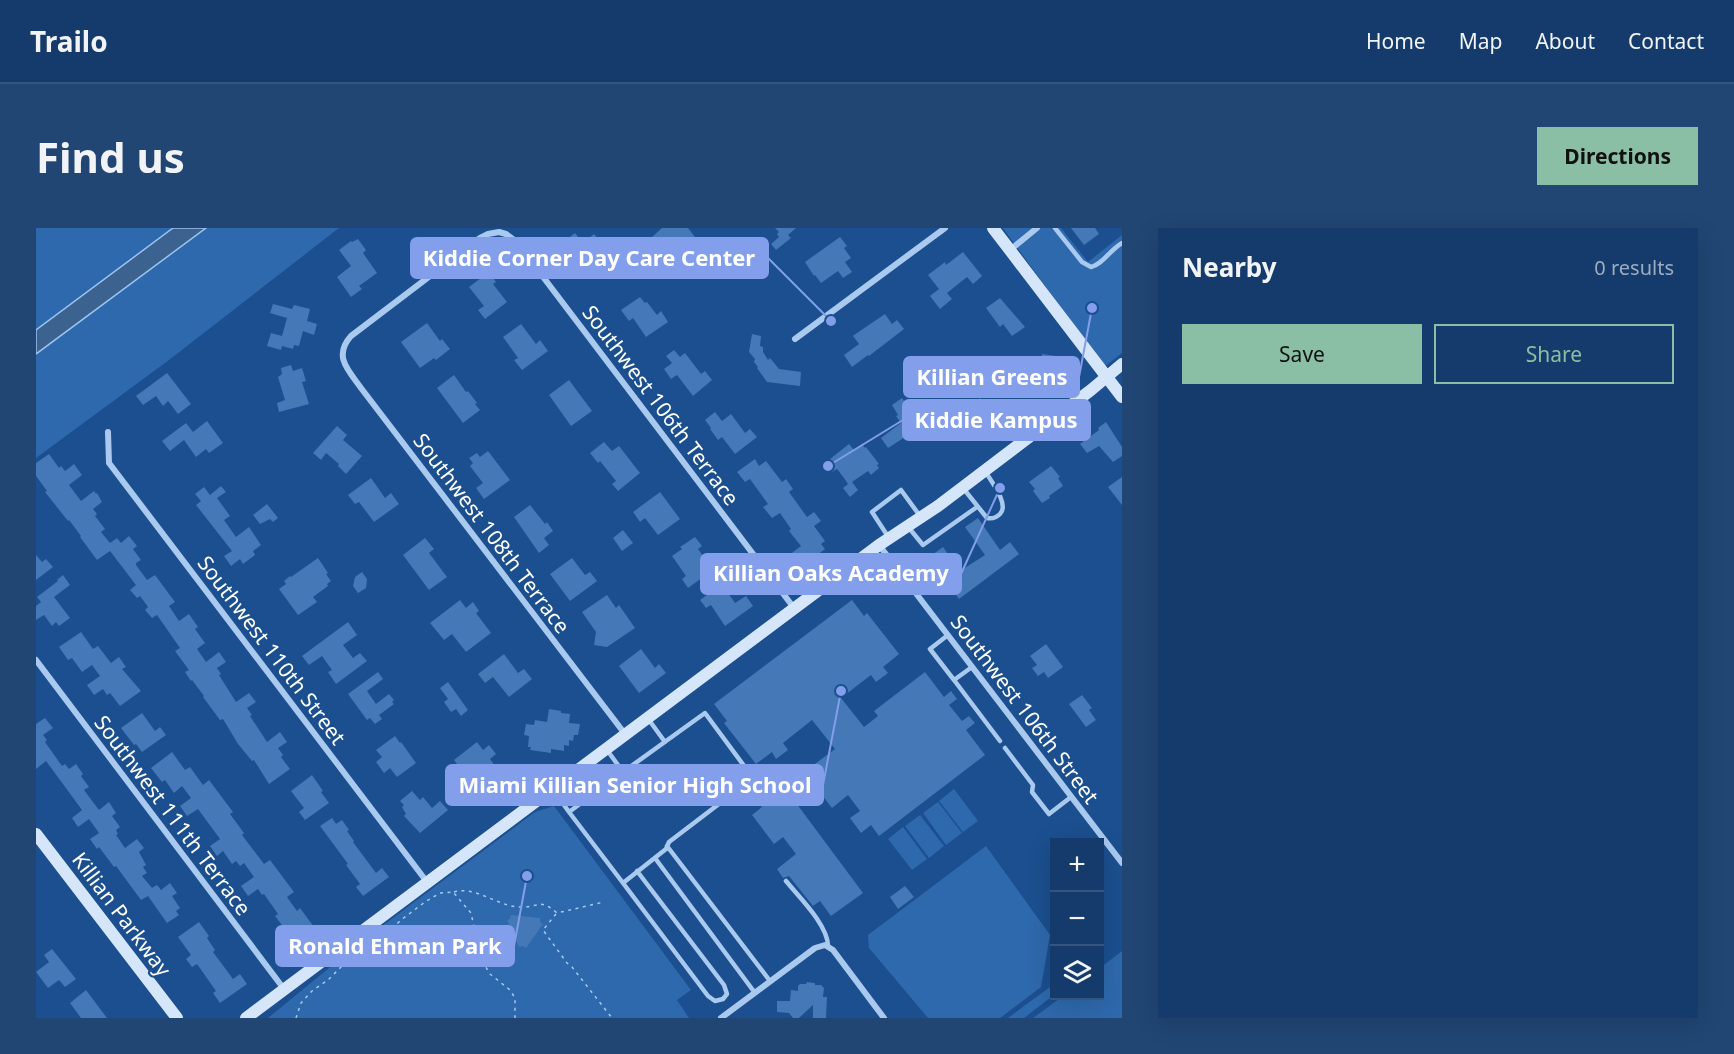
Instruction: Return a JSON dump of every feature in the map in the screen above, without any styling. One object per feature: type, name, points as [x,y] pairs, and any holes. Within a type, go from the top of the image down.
[{"type":"street","points":[[795,339],[945,228]]},
{"type":"street","points":[[993,228],[1122,397]]},
{"type":"street","points":[[1010,250],[1037,228]]},
{"type":"street","name":"Southwest 106th Terrace","points":[[343,348],[351,336],[480,238],[495,232],[502,232],[510,237],[528,257],[795,608]]},
{"type":"street","name":"Southwest 108th Terrace","points":[[343,348],[343,359],[349,371],[625,734]]},
{"type":"street","points":[[246,1018],[884,542],[985,471],[1122,364]]},
{"type":"street","name":"Southwest 110th Street","points":[[108,432],[109,463],[427,882]]},
{"type":"street","name":"Southwest 106th Street","points":[[884,542],[948,635],[1122,863]]},
{"type":"street","name":"Southwest 111th Terrace","points":[[36,660],[284,989]]},
{"type":"street","name":"Killian Parkway","points":[[36,834],[177,1018]]},
{"type":"street","points":[[721,1018],[815,948],[825,946],[833,950],[884,1018]]},
{"type":"lane","points":[[1055,228],[1082,262],[1090,267],[1098,264],[1122,243]]},
{"type":"lane","points":[[962,488],[984,516],[990,519],[997,516],[1004,510],[1000,495],[985,471]]},
{"type":"lane","points":[[884,542],[872,512],[901,490],[921,518]]},
{"type":"lane","points":[[908,526],[923,545],[977,507]]},
{"type":"lane","points":[[948,635],[930,649],[1000,741]]},
{"type":"lane","points":[[954,680],[972,667]]},
{"type":"lane","points":[[569,812],[705,713],[753,778],[669,842],[666,849],[623,883]]},
{"type":"lane","points":[[648,717],[665,742]]},
{"type":"lane","points":[[606,748],[623,772]]},
{"type":"lane","points":[[1005,748],[1034,785],[1032,792],[1049,814],[1071,797]]},
{"type":"lane","points":[[552,789],[708,996],[715,1001],[723,999],[727,994],[724,985],[637,871]]},
{"type":"lane","points":[[667,846],[770,981]]},
{"type":"lane","points":[[655,858],[755,993]]},
{"type":"lane","points":[[786,881],[822,927],[828,942],[825,946]]},
{"type":"path","points":[[296,1018],[302,1003],[312,991],[328,980],[345,963],[361,958],[401,920],[440,893],[471,891],[521,908],[539,903],[557,913]]},
{"type":"path","points":[[453,892],[471,913],[481,959],[490,974],[510,990],[515,998],[515,1018]]},
{"type":"path","points":[[543,930],[557,913],[604,902]]},
{"type":"path","points":[[539,929],[543,930],[612,1018]]},
{"type":"shaded area","points":[[36,228],[339,228],[169,360],[36,458]]},
{"type":"shaded area","points":[[173,228],[206,228],[36,354],[36,330]]},
{"type":"shaded area","points":[[1003,228],[1061,228],[1088,262],[1122,235],[1122,353],[1104,367]]},
{"type":"shaded area","points":[[954,789],[978,821],[963,832],[939,801]]},
{"type":"shaded area","points":[[938,802],[962,833],[946,845],[923,813]]},
{"type":"shaded area","points":[[554,806],[691,990],[677,1000],[689,1018],[268,1018],[362,941],[535,812]]},
{"type":"shaded area","points":[[920,815],[944,846],[929,858],[905,826]]},
{"type":"shaded area","points":[[903,827],[927,859],[912,870],[888,839]]},
{"type":"shaded area","points":[[986,846],[1050,935],[1041,987],[1000,1018],[928,1018],[869,948],[868,935]]},
{"type":"shaded area","points":[[1122,951],[1122,1018],[1033,1018],[1058,1000],[1104,1000],[1104,965]]},
{"type":"shaded area","points":[[1050,987],[1050,998],[1024,1018],[1008,1018]]},
{"type":"building","points":[[662,228],[688,228],[701,245],[691,254],[688,250],[684,253],[676,244],[667,253],[652,237]]},
{"type":"building","points":[[775,228],[796,228],[788,235],[791,238],[776,250],[771,244],[779,237],[777,234],[779,232]]},
{"type":"building","points":[[1071,228],[1095,228],[1099,234],[1084,245]]},
{"type":"building","points":[[575,233],[583,243],[594,234],[611,256],[616,252],[623,261],[600,278],[597,274],[594,276],[576,247],[573,250],[566,240]]},
{"type":"building","points":[[840,237],[847,246],[844,248],[851,258],[845,262],[852,272],[843,278],[838,271],[821,283],[805,262]]},
{"type":"building","points":[[358,239],[366,250],[363,253],[377,273],[359,286],[362,289],[351,297],[337,277],[351,266],[339,250]]},
{"type":"building","points":[[963,252],[982,276],[973,284],[967,277],[947,293],[952,299],[940,309],[930,296],[939,289],[928,275]]},
{"type":"building","points":[[489,272],[496,282],[493,284],[507,302],[485,319],[478,310],[484,306],[469,287]]},
{"type":"building","points":[[640,297],[657,315],[661,311],[668,322],[646,337],[633,318],[629,321],[621,310]]},
{"type":"building","points":[[1000,298],[1025,327],[1012,336],[1003,324],[1000,327],[986,308]]},
{"type":"building","points":[[273,304],[292,309],[294,305],[310,309],[307,321],[317,324],[314,335],[303,331],[299,346],[294,345],[293,349],[282,346],[281,350],[267,346],[271,333],[282,336],[287,318],[270,313]]},
{"type":"building","points":[[885,314],[892,324],[897,320],[904,329],[852,367],[844,355],[859,344],[853,336]]},
{"type":"building","points":[[427,323],[440,341],[442,339],[450,349],[436,360],[434,358],[420,368],[401,342]]},
{"type":"building","points":[[521,324],[536,344],[540,340],[548,351],[522,370],[514,360],[518,358],[503,337]]},
{"type":"building","points":[[752,334],[761,336],[760,346],[763,347],[763,352],[768,360],[770,358],[779,369],[801,372],[800,386],[767,382],[749,352]]},
{"type":"building","points":[[674,350],[680,357],[685,353],[701,374],[705,371],[712,380],[693,396],[677,375],[671,379],[664,369],[672,363],[666,356]]},
{"type":"building","points":[[1042,354],[1056,356],[1051,383],[1038,381]]},
{"type":"building","points":[[291,365],[293,371],[302,368],[306,381],[302,382],[309,404],[279,412],[277,403],[285,400],[278,377],[282,374],[281,368]]},
{"type":"building","points":[[167,373],[191,404],[178,414],[168,401],[163,406],[156,396],[143,405],[136,396]]},
{"type":"building","points":[[454,375],[480,410],[463,423],[437,388]]},
{"type":"building","points":[[569,380],[592,411],[571,426],[549,395]]},
{"type":"building","points":[[902,398],[916,418],[913,419],[919,428],[888,448],[881,438],[901,423],[892,405]]},
{"type":"building","points":[[980,398],[990,411],[970,427],[961,415]]},
{"type":"building","points":[[715,412],[722,421],[731,414],[745,433],[750,429],[757,437],[735,454],[722,437],[718,440],[705,420]]},
{"type":"building","points":[[207,421],[223,443],[209,453],[206,449],[196,457],[184,440],[170,451],[162,441],[186,423],[193,432]]},
{"type":"building","points":[[1106,422],[1122,447],[1122,456],[1113,462],[1099,446],[1087,453],[1080,444]]},
{"type":"building","points":[[337,426],[347,435],[343,440],[362,456],[346,474],[338,466],[339,464],[326,453],[321,460],[313,453]]},
{"type":"building","points":[[604,442],[612,451],[619,446],[640,473],[618,491],[612,484],[616,481],[600,461],[598,463],[590,453]]},
{"type":"building","points":[[849,444],[854,450],[862,444],[879,464],[877,465],[879,468],[871,475],[868,471],[852,482],[858,490],[850,497],[843,488],[848,484],[844,478],[837,469],[832,472],[825,463]]},
{"type":"building","points":[[488,451],[510,480],[484,499],[476,488],[483,483],[470,466],[473,463],[469,458],[477,453],[480,457]]},
{"type":"building","points":[[49,454],[59,468],[61,466],[65,471],[74,464],[82,475],[69,485],[81,501],[94,491],[97,493],[102,502],[93,509],[97,514],[95,516],[105,529],[101,532],[110,543],[117,538],[121,543],[129,536],[137,546],[133,549],[141,560],[136,565],[147,580],[155,575],[175,602],[169,606],[179,621],[189,614],[198,627],[195,629],[205,643],[197,649],[206,662],[219,652],[226,662],[217,668],[221,674],[219,675],[236,702],[249,693],[256,702],[247,708],[267,742],[280,732],[287,742],[278,748],[283,755],[281,757],[290,769],[269,784],[254,760],[252,761],[238,744],[223,719],[220,720],[191,681],[185,672],[189,670],[175,651],[180,648],[157,615],[152,618],[145,610],[148,607],[140,596],[137,598],[130,590],[136,585],[110,551],[97,560],[69,520],[45,492],[47,491],[36,476],[36,463]]},
{"type":"building","points":[[755,459],[759,466],[766,461],[782,482],[786,479],[793,489],[789,492],[807,517],[814,512],[821,521],[814,526],[825,541],[821,544],[825,549],[803,566],[792,553],[801,546],[789,531],[791,529],[780,513],[772,518],[763,507],[768,504],[750,479],[745,482],[737,472]]},
{"type":"building","points":[[1051,466],[1060,477],[1058,478],[1063,486],[1042,503],[1029,482]]},
{"type":"building","points":[[1122,477],[1122,505],[1108,487]]},
{"type":"building","points":[[371,478],[385,498],[391,493],[399,504],[374,522],[359,502],[355,504],[348,495]]},
{"type":"building","points":[[221,486],[226,492],[217,498],[230,516],[224,520],[236,537],[249,527],[261,545],[253,551],[255,555],[243,564],[240,559],[231,566],[224,556],[232,551],[196,505],[201,501],[195,494],[204,487],[210,495]]},
{"type":"building","points":[[660,492],[680,519],[658,535],[645,518],[640,522],[633,512]]},
{"type":"building","points":[[267,504],[278,518],[273,522],[270,519],[260,524],[253,515]]},
{"type":"building","points":[[530,505],[553,531],[544,538],[549,545],[539,553],[514,517]]},
{"type":"building","points":[[978,518],[1000,550],[1010,542],[1019,554],[959,599],[929,557],[943,547],[960,571],[985,555],[965,527]]},
{"type":"building","points":[[623,530],[633,543],[622,551],[613,538]]},
{"type":"building","points":[[695,537],[702,546],[698,549],[713,570],[688,588],[682,579],[686,576],[672,556],[682,549],[680,547]]},
{"type":"building","points":[[425,538],[434,549],[429,553],[447,577],[429,590],[403,555]]},
{"type":"building","points":[[36,555],[42,562],[46,559],[53,567],[36,580]]},
{"type":"building","points":[[318,558],[331,581],[313,597],[317,602],[298,615],[279,589],[286,584],[284,581],[290,576]]},
{"type":"building","points":[[572,558],[585,575],[590,572],[597,581],[570,601],[550,574]]},
{"type":"building","points":[[362,572],[367,579],[366,588],[358,593],[353,586],[355,577]]},
{"type":"building","points":[[63,575],[70,585],[54,597],[70,618],[59,626],[56,622],[52,626],[44,615],[36,620],[36,606],[41,602],[37,597]]},
{"type":"building","points":[[722,584],[735,603],[746,596],[753,606],[725,626],[711,605],[706,608],[700,600]]},
{"type":"building","points":[[607,595],[616,608],[619,605],[635,628],[607,647],[594,645],[596,632],[582,612]]},
{"type":"building","points":[[460,600],[466,608],[473,602],[479,611],[476,613],[491,633],[466,652],[452,634],[444,640],[430,623]]},
{"type":"building","points":[[852,600],[864,616],[867,613],[899,654],[883,667],[888,673],[876,682],[871,675],[841,698],[864,727],[878,716],[874,711],[925,672],[944,697],[951,691],[957,699],[949,705],[962,721],[969,716],[975,723],[966,730],[985,755],[879,836],[871,825],[861,833],[850,818],[860,811],[848,795],[832,808],[804,772],[835,749],[812,720],[783,743],[788,750],[776,759],[772,752],[756,764],[724,723],[727,721],[714,704]]},
{"type":"building","points":[[348,622],[357,635],[343,645],[353,658],[360,653],[367,661],[336,684],[328,672],[332,670],[322,656],[309,665],[302,656]]},
{"type":"building","points":[[81,632],[93,649],[98,646],[111,663],[119,657],[126,667],[122,669],[141,691],[120,706],[110,693],[107,695],[103,689],[94,695],[87,685],[100,676],[92,665],[82,672],[72,658],[68,660],[59,647]]},
{"type":"building","points":[[1046,644],[1063,667],[1048,678],[1044,672],[1038,676],[1032,668],[1037,665],[1030,656]]},
{"type":"building","points":[[641,649],[655,668],[659,664],[666,673],[639,693],[619,666]]},
{"type":"building","points":[[504,654],[518,673],[524,669],[532,679],[509,697],[493,677],[485,683],[478,674]]},
{"type":"building","points":[[378,672],[383,679],[367,691],[376,704],[389,694],[394,704],[379,715],[382,719],[375,724],[370,718],[367,720],[348,694]]},
{"type":"building","points":[[448,682],[468,710],[461,716],[456,709],[451,712],[444,702],[448,699],[440,688]]},
{"type":"building","points":[[1082,695],[1092,708],[1089,710],[1096,720],[1086,727],[1069,704]]},
{"type":"building","points":[[549,709],[570,714],[569,723],[580,724],[578,735],[574,735],[573,741],[569,740],[569,746],[564,745],[564,751],[551,749],[551,753],[530,750],[529,736],[524,735],[526,724],[534,725],[535,720],[547,722]]},
{"type":"building","points":[[142,713],[155,731],[160,727],[166,735],[142,752],[121,728]]},
{"type":"building","points":[[45,718],[53,728],[43,735],[47,740],[45,742],[62,766],[65,764],[69,769],[76,764],[89,787],[84,790],[99,810],[109,802],[116,813],[112,816],[120,827],[116,830],[118,834],[116,835],[125,848],[137,839],[144,848],[139,852],[146,865],[143,867],[147,873],[142,876],[152,888],[157,885],[161,890],[170,883],[177,893],[172,896],[180,908],[176,911],[179,915],[167,923],[148,896],[141,900],[116,866],[114,867],[99,847],[97,849],[90,839],[99,833],[89,819],[78,827],[72,818],[82,810],[46,761],[36,769],[36,724]]},
{"type":"building","points":[[395,736],[416,763],[397,777],[390,768],[384,773],[376,762],[382,757],[376,750]]},
{"type":"building","points":[[477,742],[483,750],[489,745],[496,754],[490,759],[495,766],[470,781],[454,760]]},
{"type":"building","points":[[172,752],[185,770],[190,767],[203,785],[209,780],[233,812],[230,814],[244,833],[242,835],[264,864],[270,860],[294,892],[287,897],[297,911],[300,908],[317,931],[290,952],[283,943],[291,937],[275,916],[278,914],[264,894],[262,895],[258,889],[248,896],[241,886],[254,877],[244,863],[240,866],[236,861],[232,864],[223,851],[217,856],[210,846],[220,839],[198,809],[187,816],[180,806],[191,798],[182,786],[174,793],[165,780],[162,782],[151,768]]},
{"type":"building","points":[[312,775],[329,803],[305,820],[299,812],[304,808],[291,791]]},
{"type":"building","points":[[782,784],[863,893],[831,916],[820,901],[813,906],[789,876],[783,878],[777,869],[796,854],[783,837],[774,844],[752,815],[762,807],[758,802]]},
{"type":"building","points":[[412,791],[420,800],[423,797],[432,808],[440,801],[448,810],[420,833],[404,816],[406,814],[402,807],[404,805],[400,801]]},
{"type":"building","points":[[332,818],[336,824],[342,820],[353,842],[376,873],[382,868],[389,877],[363,896],[356,887],[360,884],[346,865],[348,864],[320,826]]},
{"type":"building","points":[[905,886],[914,897],[898,909],[890,897]]},
{"type":"building","points":[[511,915],[540,918],[543,924],[526,948],[519,947],[507,920]]},
{"type":"building","points":[[199,922],[209,936],[207,938],[215,950],[213,952],[233,979],[240,974],[247,984],[220,1003],[213,993],[216,991],[197,964],[192,967],[186,959],[191,955],[178,937]]},
{"type":"building","points":[[52,949],[76,979],[65,987],[59,980],[48,988],[36,972],[49,962],[44,955]]},
{"type":"building","points":[[807,982],[821,985],[824,988],[823,997],[827,997],[826,1018],[813,1018],[813,1005],[799,1018],[793,1018],[789,1013],[777,1012],[777,1001],[790,1001],[791,990],[798,991],[800,984]]},
{"type":"building","points":[[86,990],[107,1018],[81,1018],[70,1003]]},
{"type":"place","name":"Killian Greens","points":[[1092,308]]},
{"type":"place","name":"Kiddie Corner Day Care Center","points":[[831,321]]},
{"type":"place","name":"Kiddie Kampus","points":[[828,466]]},
{"type":"place","name":"Killian Oaks Academy","points":[[1000,488]]},
{"type":"place","name":"Miami Killian Senior High School","points":[[841,691]]},
{"type":"place","name":"Ronald Ehman Park","points":[[527,876]]}]
